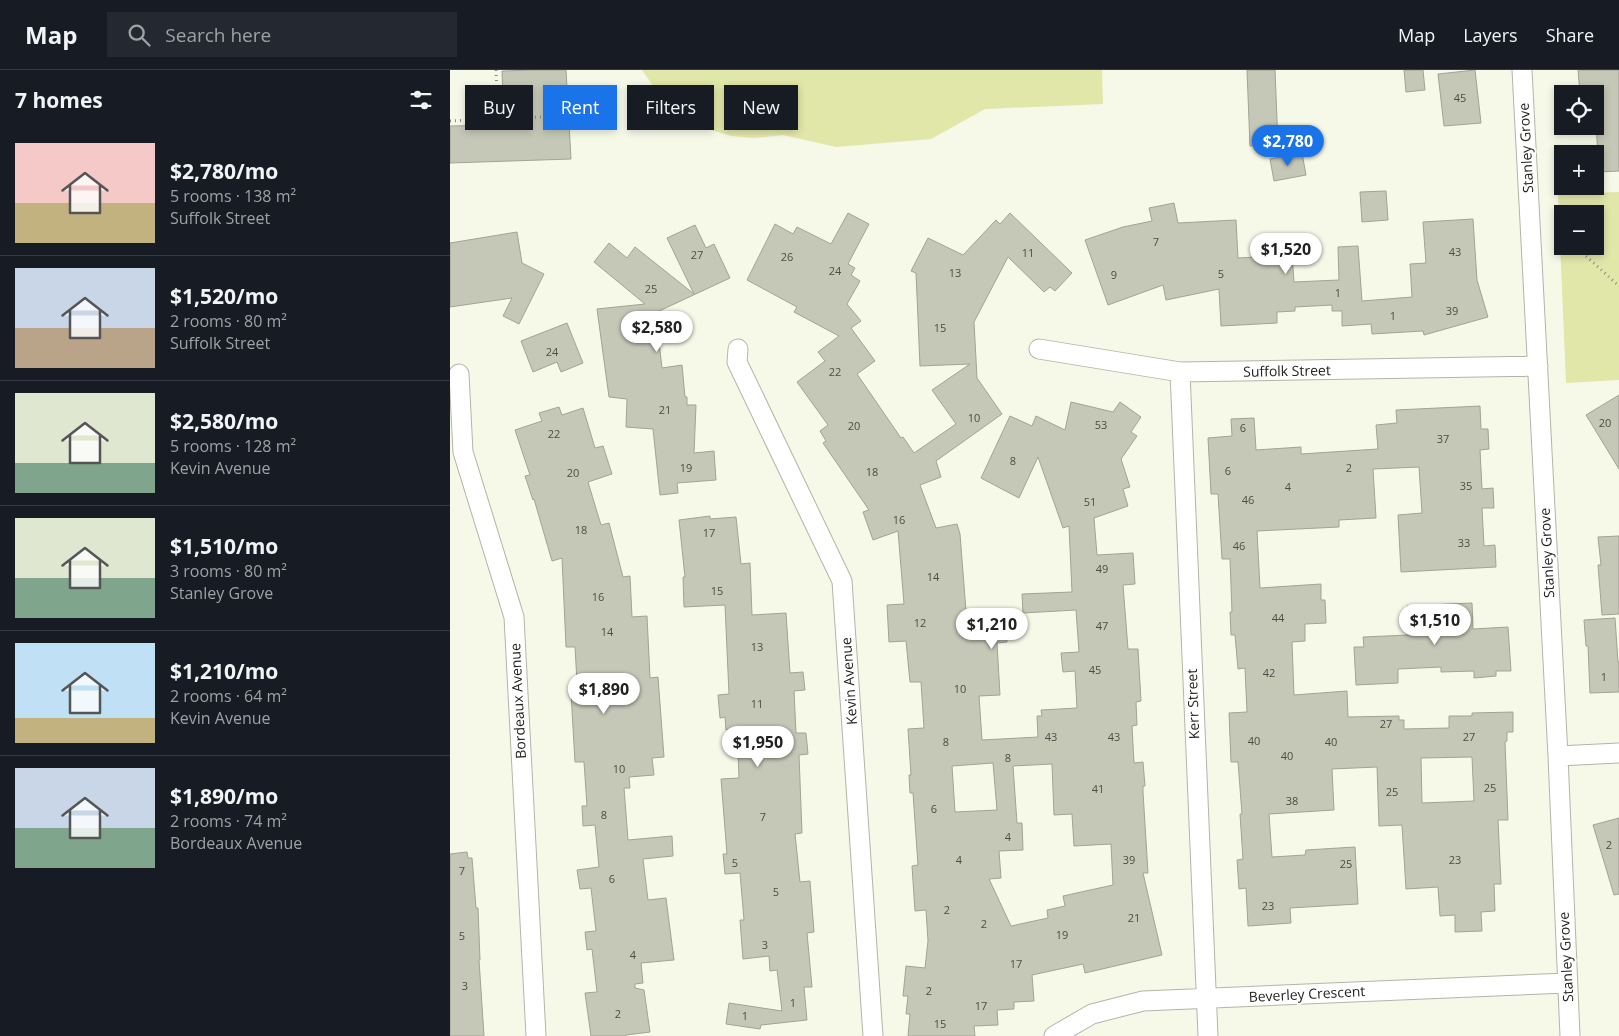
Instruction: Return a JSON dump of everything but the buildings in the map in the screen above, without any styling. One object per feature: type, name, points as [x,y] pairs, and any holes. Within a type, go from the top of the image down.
[{"type":"street","name":"Stanley Grove","points":[[1522,70],[1558,756],[1570,1036]]},
{"type":"street","name":"Kevin Avenue","points":[[738,349],[737,362],[842,581],[873,1036]]},
{"type":"street","name":"Suffolk Street","points":[[1039,350],[1180,372],[1538,366]]},
{"type":"street","name":"Kerr Street","points":[[1180,372],[1208,1036]]},
{"type":"street","name":"Bordeaux Avenue","points":[[459,374],[463,452],[514,617],[536,1036]]},
{"type":"street","points":[[1558,756],[1619,753]]},
{"type":"street","name":"Beverley Crescent","points":[[1054,1036],[1092,1014],[1143,1001],[1567,983]]},
{"type":"path","points":[[496,70],[497,85]]},
{"type":"path","points":[[450,121],[465,120]]},
{"type":"path","points":[[1585,255],[1619,286]]},
{"type":"green space","points":[[642,70],[1102,70],[1103,104],[985,109],[931,139],[836,147],[783,135],[754,138],[732,136],[711,130],[714,130],[714,85],[652,85]]},
{"type":"green space","points":[[1604,192],[1619,192],[1619,380],[1566,383],[1561,255],[1604,255],[1604,205],[1558,205],[1558,195],[1604,195]]}]
